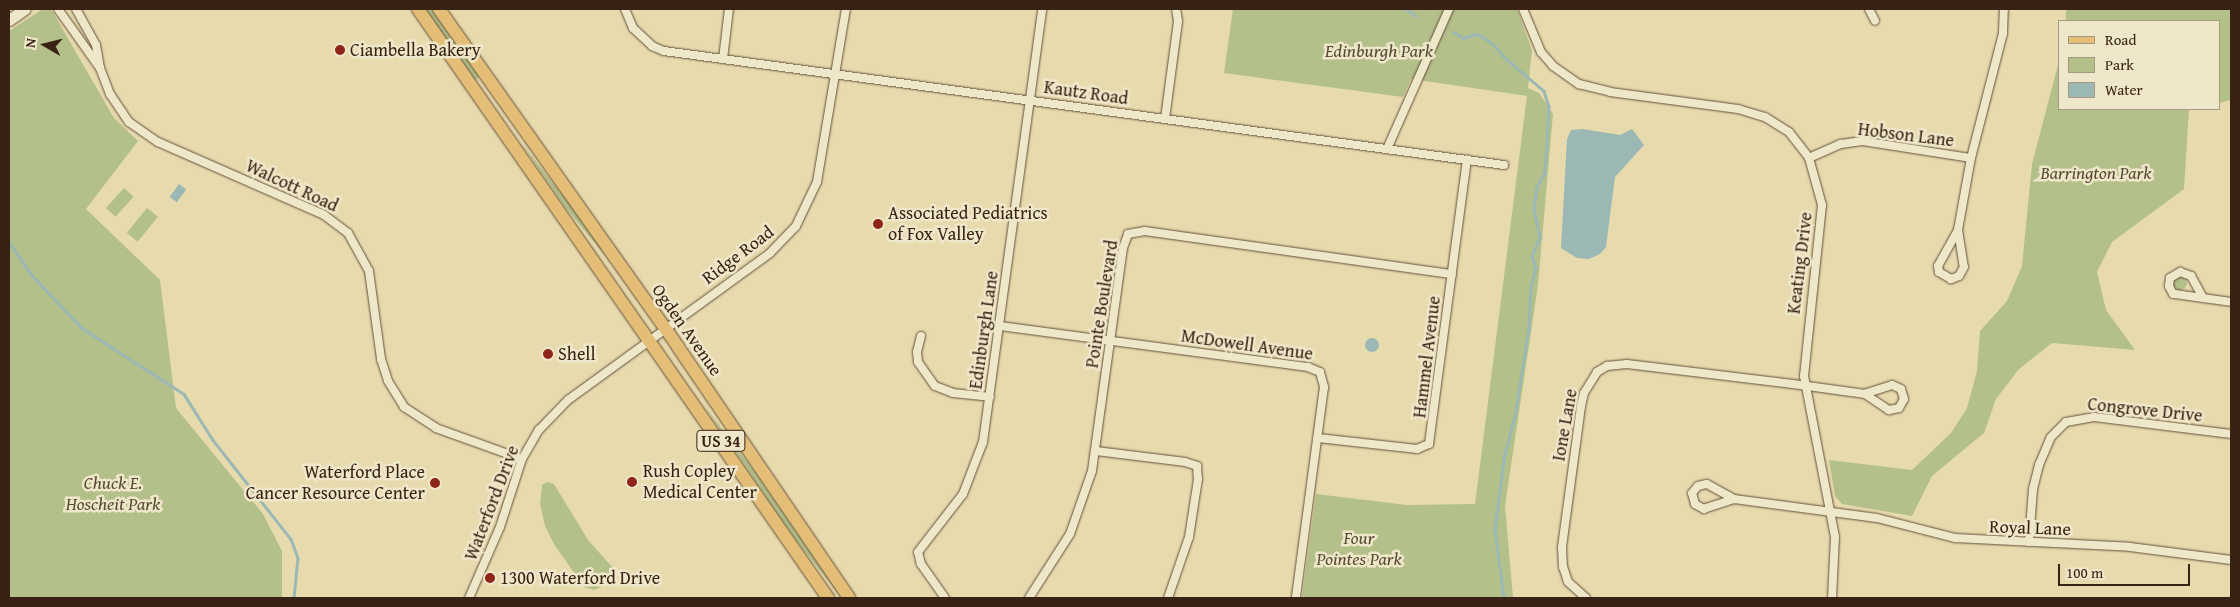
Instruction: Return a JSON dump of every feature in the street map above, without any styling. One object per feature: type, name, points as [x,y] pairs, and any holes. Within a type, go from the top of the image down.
[{"type":"main road","name":"US 34","points":[[418,9],[476,90]]},
{"type":"main road","name":"US 34","points":[[439,9],[493,84]]},
{"type":"main road","points":[[476,90],[493,84]]},
{"type":"main road","name":"Ogden Avenue","points":[[493,84],[664,328],[849,598]]},
{"type":"main road","name":"Ogden Avenue","points":[[476,90],[828,598]]},
{"type":"street","points":[[9,20],[25,9]]},
{"type":"street","name":"Walcott Road","points":[[58,9],[100,68],[120,111],[143,133],[335,221],[356,244],[369,271],[381,360],[388,381],[404,407],[436,428],[522,458]]},
{"type":"street","name":"Walcott Road","points":[[76,9],[96,45],[100,68]]},
{"type":"street","name":"Kautz Road","points":[[625,9],[633,28],[652,46],[664,51],[1504,165]]},
{"type":"street","points":[[723,59],[729,9]]},
{"type":"street","name":"Ridge Road","points":[[664,328],[770,253],[796,226],[817,182],[846,9]]},
{"type":"street","name":"Edinburgh Lane","points":[[944,598],[921,564],[918,552],[953,510],[970,479],[983,442],[1042,9]]},
{"type":"street","points":[[1165,119],[1178,22],[1176,9]]},
{"type":"street","points":[[1387,149],[1449,9]]},
{"type":"street","name":"Keating Drive","points":[[1523,9],[1541,52],[1553,66],[1579,84],[1610,92],[1738,109],[1765,116],[1789,132],[1809,158],[1822,206],[1805,343],[1805,386],[1830,512],[1836,553],[1832,598]]},
{"type":"street","points":[[1869,9],[1874,21]]},
{"type":"street","points":[[1958,230],[1964,267],[1959,276],[1951,279],[1939,272],[1938,266],[1958,230],[1971,158],[1997,58],[2004,9]]},
{"type":"street","name":"Hobson Lane","points":[[1809,158],[1840,144],[1862,141],[1971,158]]},
{"type":"street","name":"Hammel Avenue","points":[[1318,438],[1417,449],[1429,444],[1466,160]]},
{"type":"street","name":"Pointe Boulevard","points":[[1029,598],[1070,534],[1086,491],[1096,451],[1123,248],[1133,232],[1452,274]]},
{"type":"street","points":[[2202,298],[2188,274],[2176,272],[2170,278],[2169,286],[2176,296],[2231,302]]},
{"type":"street","name":"McDowell Avenue","points":[[1000,326],[1316,369],[1324,380],[1296,598]]},
{"type":"street","name":"Waterford Drive","points":[[469,598],[497,536],[522,458],[539,430],[560,408],[664,328]]},
{"type":"street","points":[[921,336],[917,352],[918,362],[935,386],[953,394],[990,398]]},
{"type":"street","name":"Ione Lane","points":[[1586,598],[1568,582],[1563,567],[1562,547],[1581,406],[1589,382],[1597,372],[1607,366],[1628,364],[1805,386]]},
{"type":"street","points":[[1805,386],[1865,394],[1892,385],[1901,389],[1904,399],[1898,408],[1889,410],[1865,394]]},
{"type":"street","name":"Congrove Drive","points":[[2029,542],[2033,489],[2039,466],[2050,437],[2066,422],[2094,417],[2231,434]]},
{"type":"street","points":[[1096,451],[1185,462],[1197,466],[1198,479],[1191,531],[1168,598]]},
{"type":"street","points":[[1707,484],[1734,499],[1704,509],[1695,504],[1692,493],[1698,486],[1707,484]]},
{"type":"street","name":"Royal Lane","points":[[1734,499],[1890,520],[1955,538],[2130,547],[2231,560]]},
{"type":"green space","name":"Chuck E. Hoscheit Park","points":[[43,9],[51,9],[114,118],[138,141],[86,209],[160,280],[176,408],[263,514],[282,551],[282,598],[9,598],[9,31]]},
{"type":"green space","points":[[425,9],[432,9],[480,76],[475,81]]},
{"type":"green space","points":[[1233,9],[1517,9],[1532,50],[1528,88],[1539,93],[1553,114],[1538,285],[1505,506],[1513,598],[1302,598],[1316,494],[1407,505],[1475,504],[1527,96],[1411,79],[1403,97],[1224,73]]},
{"type":"green space","points":[[2066,9],[2231,9],[2231,100],[2220,103],[2220,20],[2066,20]]},
{"type":"green space","name":"Barrington Park","points":[[2058,65],[2058,110],[2189,110],[2184,189],[2112,242],[2097,272],[2106,310],[2135,350],[2052,343],[2019,369],[1996,399],[1984,433],[1932,476],[1912,516],[1842,504],[1835,496],[1829,460],[1912,470],[1951,433],[1967,408],[1977,371],[1980,331],[2007,301],[2022,266],[2032,164]]},
{"type":"green space","points":[[522,144],[573,208],[614,266],[564,206]]},
{"type":"green space","points":[[124,188],[134,197],[116,217],[106,208]]},
{"type":"green space","points":[[147,208],[158,217],[138,242],[127,233]]},
{"type":"green space","points":[[2180,276],[2185,278],[2187,283],[2185,288],[2180,290],[2175,288],[2173,283],[2175,278]]},
{"type":"green space","points":[[703,404],[755,472],[842,598],[794,538]]},
{"type":"green space","points":[[547,482],[554,484],[588,540],[614,569],[617,576],[605,585],[594,590],[584,587],[554,544],[545,526],[540,504],[542,485]]},
{"type":"water","points":[[1583,129],[1620,135],[1632,129],[1644,145],[1615,177],[1606,247],[1600,254],[1589,259],[1577,258],[1561,248],[1567,139],[1571,130]]},
{"type":"water","points":[[179,184],[186,189],[177,202],[170,197]]},
{"type":"water","points":[[1372,338],[1377,340],[1379,345],[1377,350],[1372,352],[1367,350],[1365,345],[1367,340]]},
{"type":"waterway","points":[[1406,9],[1416,16]]},
{"type":"waterway","points":[[1454,32],[1463,38],[1475,34],[1482,36],[1494,45],[1504,57],[1544,91],[1549,107],[1545,173],[1537,187],[1534,209],[1540,238],[1532,256],[1536,268],[1531,288],[1529,328],[1515,417],[1505,454],[1495,529],[1504,598]]},
{"type":"waterway","points":[[9,242],[32,275],[82,328],[184,394],[213,440],[291,539],[298,558],[294,598]]},
{"type":"place","name":"Ciambella Bakery","points":[[340,50]]},
{"type":"place","name":"Associated Pediatrics of Fox Valley","points":[[878,224]]},
{"type":"place","name":"Shell","points":[[548,354]]},
{"type":"place","name":"Rush Copley Medical Center","points":[[632,482]]},
{"type":"place","name":"Waterford Place Cancer Resource Center","points":[[435,483]]},
{"type":"place","name":"1300 Waterford Drive","points":[[490,578]]},
{"type":"park label","name":"Edinburgh Park","points":[[1379,51]]},
{"type":"park label","name":"Four Pointes Park","points":[[1359,549]]}]
